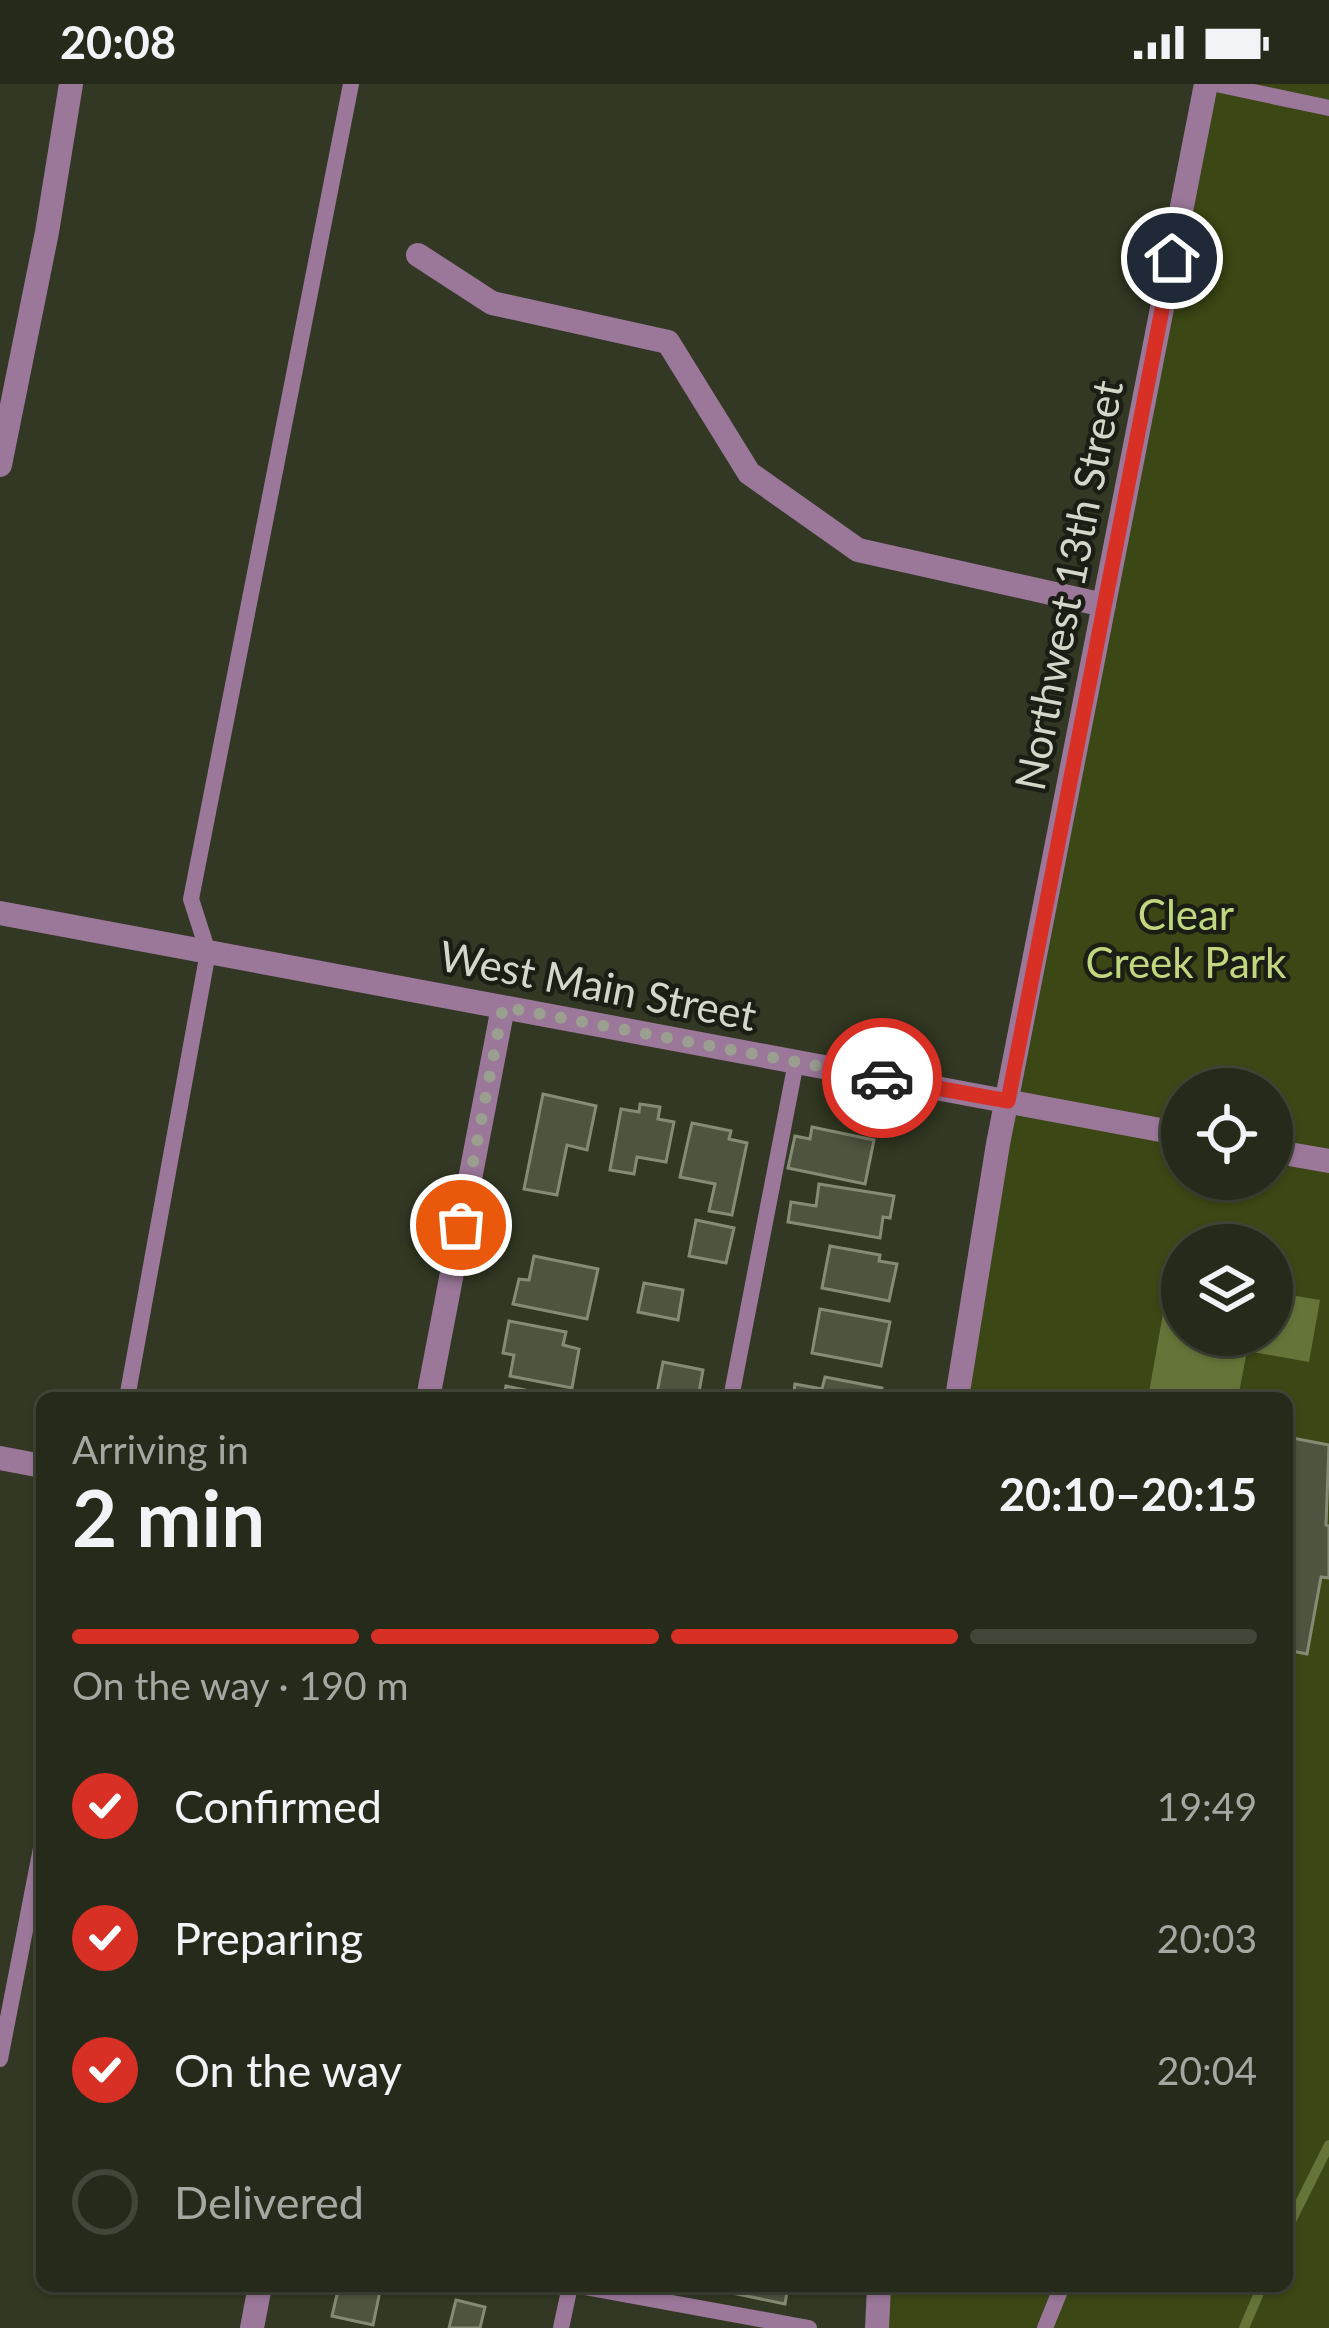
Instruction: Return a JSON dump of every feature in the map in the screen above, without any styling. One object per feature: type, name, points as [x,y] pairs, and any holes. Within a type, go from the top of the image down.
[{"type":"street","points":[[0,465],[71,84]]},
{"type":"street","name":"Northwest 13th Street","points":[[958,1392],[996,1154],[1206,84]]},
{"type":"street","points":[[418,255],[492,303],[668,342],[748,473],[858,550],[1104,605]]},
{"type":"street","name":"West Main Street","points":[[0,913],[1161,1130]]},
{"type":"street","points":[[429,1392],[503,1007]]},
{"type":"street","points":[[1293,1155],[1329,1161]]},
{"type":"street","points":[[0,1458],[36,1465]]},
{"type":"street","points":[[252,2328],[259,2292]]},
{"type":"street","points":[[877,2328],[878,2292]]},
{"type":"lane","points":[[128,1392],[208,952],[191,899],[351,84]]},
{"type":"lane","points":[[1216,84],[1329,108]]},
{"type":"lane","points":[[732,1392],[796,1062]]},
{"type":"lane","points":[[0,2059],[36,1874]]},
{"type":"lane","points":[[561,2328],[568,2292]]},
{"type":"lane","points":[[612,2292],[808,2328]]},
{"type":"lane","points":[[1045,2328],[1060,2292]]},
{"type":"green space","name":"Clear Creek Park","points":[[1206,84],[1329,84],[1329,2328],[877,2328],[879,2292],[1293,2292],[1293,1392],[958,1392]]},
{"type":"shaded area","points":[[1293,1296],[1320,1300],[1309,1362],[1275,1356],[1293,1356]]},
{"type":"shaded area","points":[[1161,1325],[1161,1356],[1246,1356],[1239,1392],[1149,1392]]},
{"type":"building","points":[[543,1094],[596,1106],[587,1150],[567,1145],[557,1195],[524,1189]]},
{"type":"building","points":[[640,1104],[660,1107],[658,1119],[674,1122],[666,1162],[637,1157],[634,1174],[610,1170],[621,1109],[639,1112]]},
{"type":"building","points":[[692,1123],[731,1131],[729,1139],[747,1143],[732,1215],[709,1211],[715,1184],[680,1177]]},
{"type":"building","points":[[812,1127],[874,1140],[865,1184],[788,1168],[795,1136],[810,1139]]},
{"type":"building","points":[[819,1184],[894,1196],[890,1218],[883,1217],[880,1238],[788,1222],[791,1202],[816,1206]]},
{"type":"building","points":[[696,1220],[734,1228],[726,1263],[689,1256]]},
{"type":"building","points":[[830,1246],[880,1255],[879,1261],[897,1264],[889,1301],[822,1288]]},
{"type":"building","points":[[534,1256],[598,1269],[587,1319],[513,1304],[519,1279],[529,1280]]},
{"type":"building","points":[[644,1283],[683,1290],[678,1320],[638,1312]]},
{"type":"building","points":[[820,1309],[890,1322],[881,1366],[812,1353]]},
{"type":"building","points":[[509,1321],[566,1332],[563,1345],[579,1349],[572,1388],[510,1376],[514,1355],[503,1353]]},
{"type":"building","points":[[663,1362],[703,1370],[699,1392],[657,1392]]},
{"type":"building","points":[[825,1377],[882,1388],[882,1392],[794,1392],[795,1384],[822,1389]]},
{"type":"building","points":[[506,1386],[535,1392],[505,1392]]},
{"type":"building","points":[[1293,1438],[1329,1445],[1329,1578],[1321,1577],[1307,1654],[1293,1651]]},
{"type":"building","points":[[338,2292],[380,2292],[373,2325],[332,2316]]},
{"type":"building","points":[[728,2292],[787,2292],[785,2304]]},
{"type":"building","points":[[456,2300],[485,2307],[480,2328],[449,2328]]},
{"type":"waterway","points":[[1293,2217],[1329,2145]]},
{"type":"waterway","points":[[1244,2328],[1259,2292]]},
{"type":"way so far","points":[[461,1225],[503,1007],[882,1078]]},
{"type":"route","points":[[882,1078],[1008,1101],[1172,258]]}]
